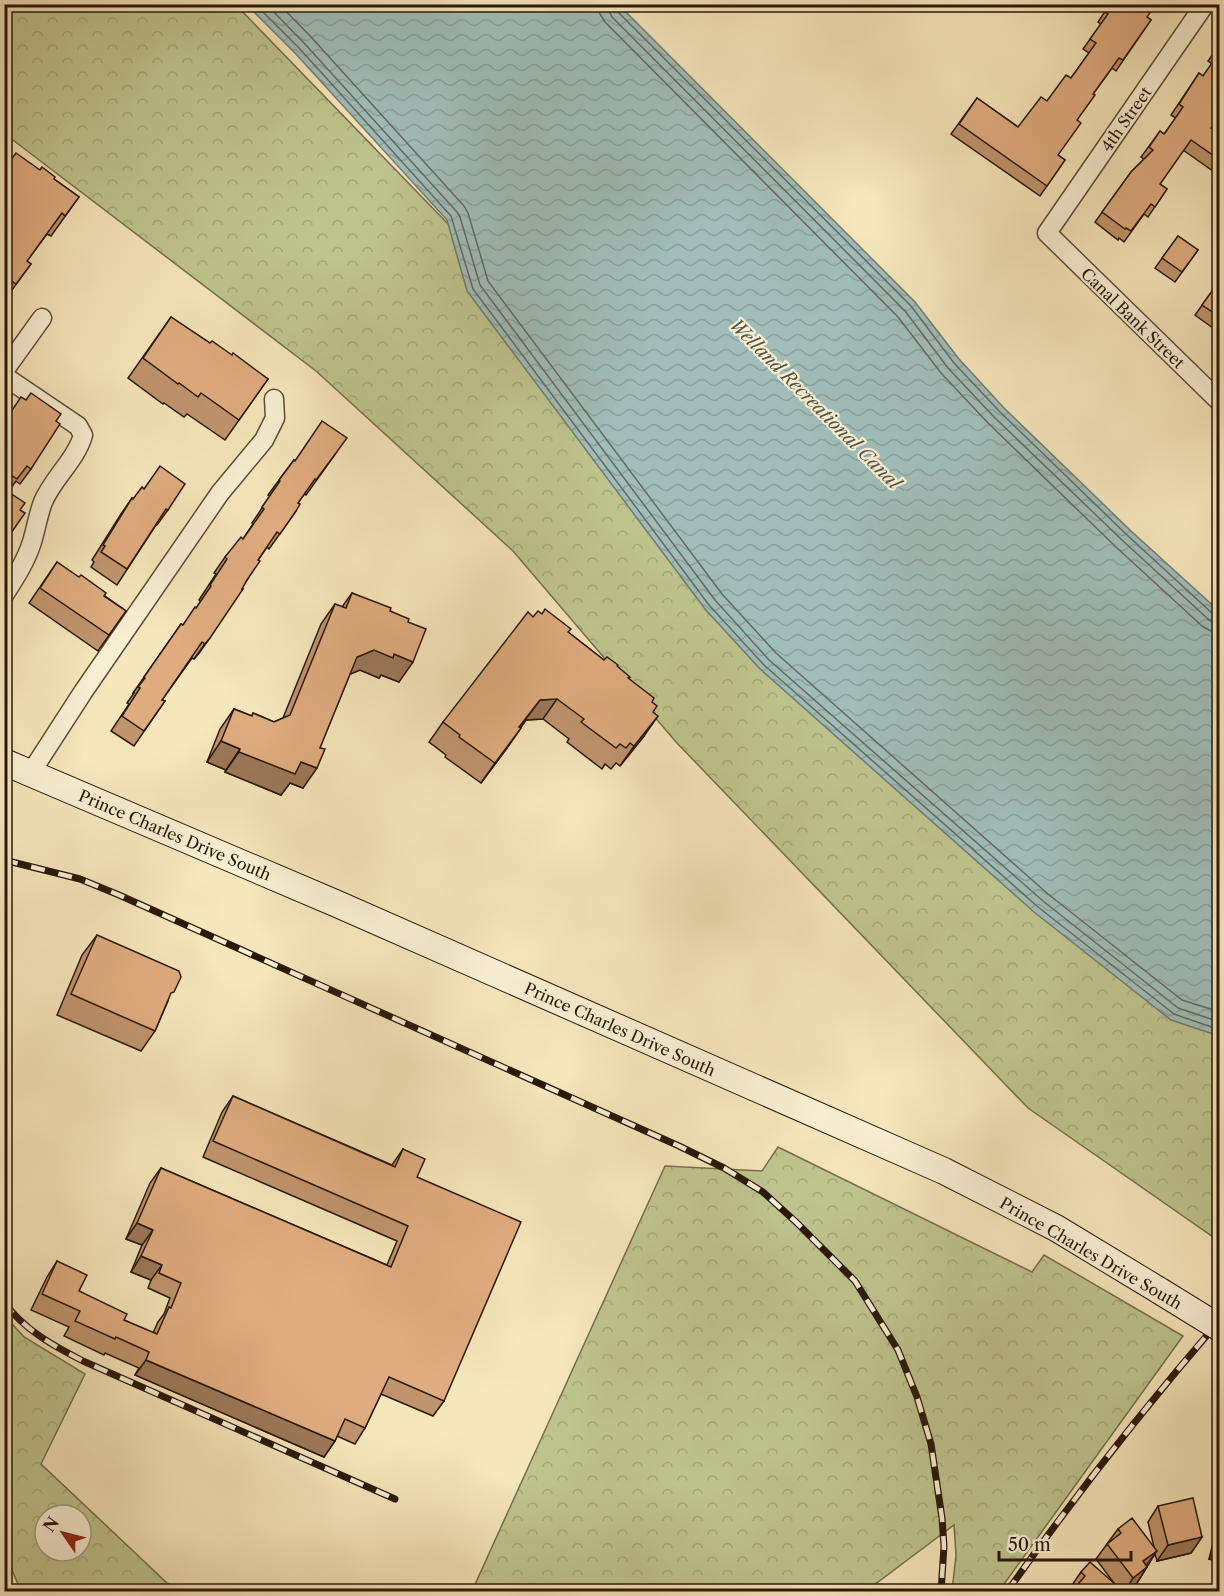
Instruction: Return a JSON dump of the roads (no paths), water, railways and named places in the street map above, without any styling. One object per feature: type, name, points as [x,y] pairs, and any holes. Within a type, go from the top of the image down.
[{"type":"main road","name":"Prince Charles Drive South","points":[[4,762],[335,903],[944,1171],[1056,1228],[1220,1328]]},
{"type":"street","name":"4th Street","points":[[1047,233],[1205,4]]},
{"type":"street","name":"Canal Bank Street","points":[[1047,233],[1220,402]]},
{"type":"street","points":[[4,595],[24,563],[33,541],[43,503],[51,486],[77,448],[83,435],[78,426],[4,374],[42,318]]},
{"type":"street","points":[[30,774],[90,682],[220,493],[264,440],[275,418],[274,399]]},
{"type":"water","name":"Welland Recreational Canal","points":[[247,5],[619,5],[915,302],[959,359],[1004,408],[1131,531],[1219,611],[1219,1036],[1171,1020],[1034,912],[760,669],[705,609],[467,291],[447,220],[295,53]]},
{"type":"railway","points":[[4,860],[80,879],[119,895],[679,1146],[724,1168],[763,1192],[855,1281],[898,1350],[917,1397],[931,1444],[944,1546],[941,1592]]},
{"type":"railway","points":[[4,1302],[30,1329],[83,1361],[395,1499]]},
{"type":"railway","points":[[1007,1592],[1110,1453],[1220,1320]]},
{"type":"railway","points":[[4,1366],[8,1376]]}]
